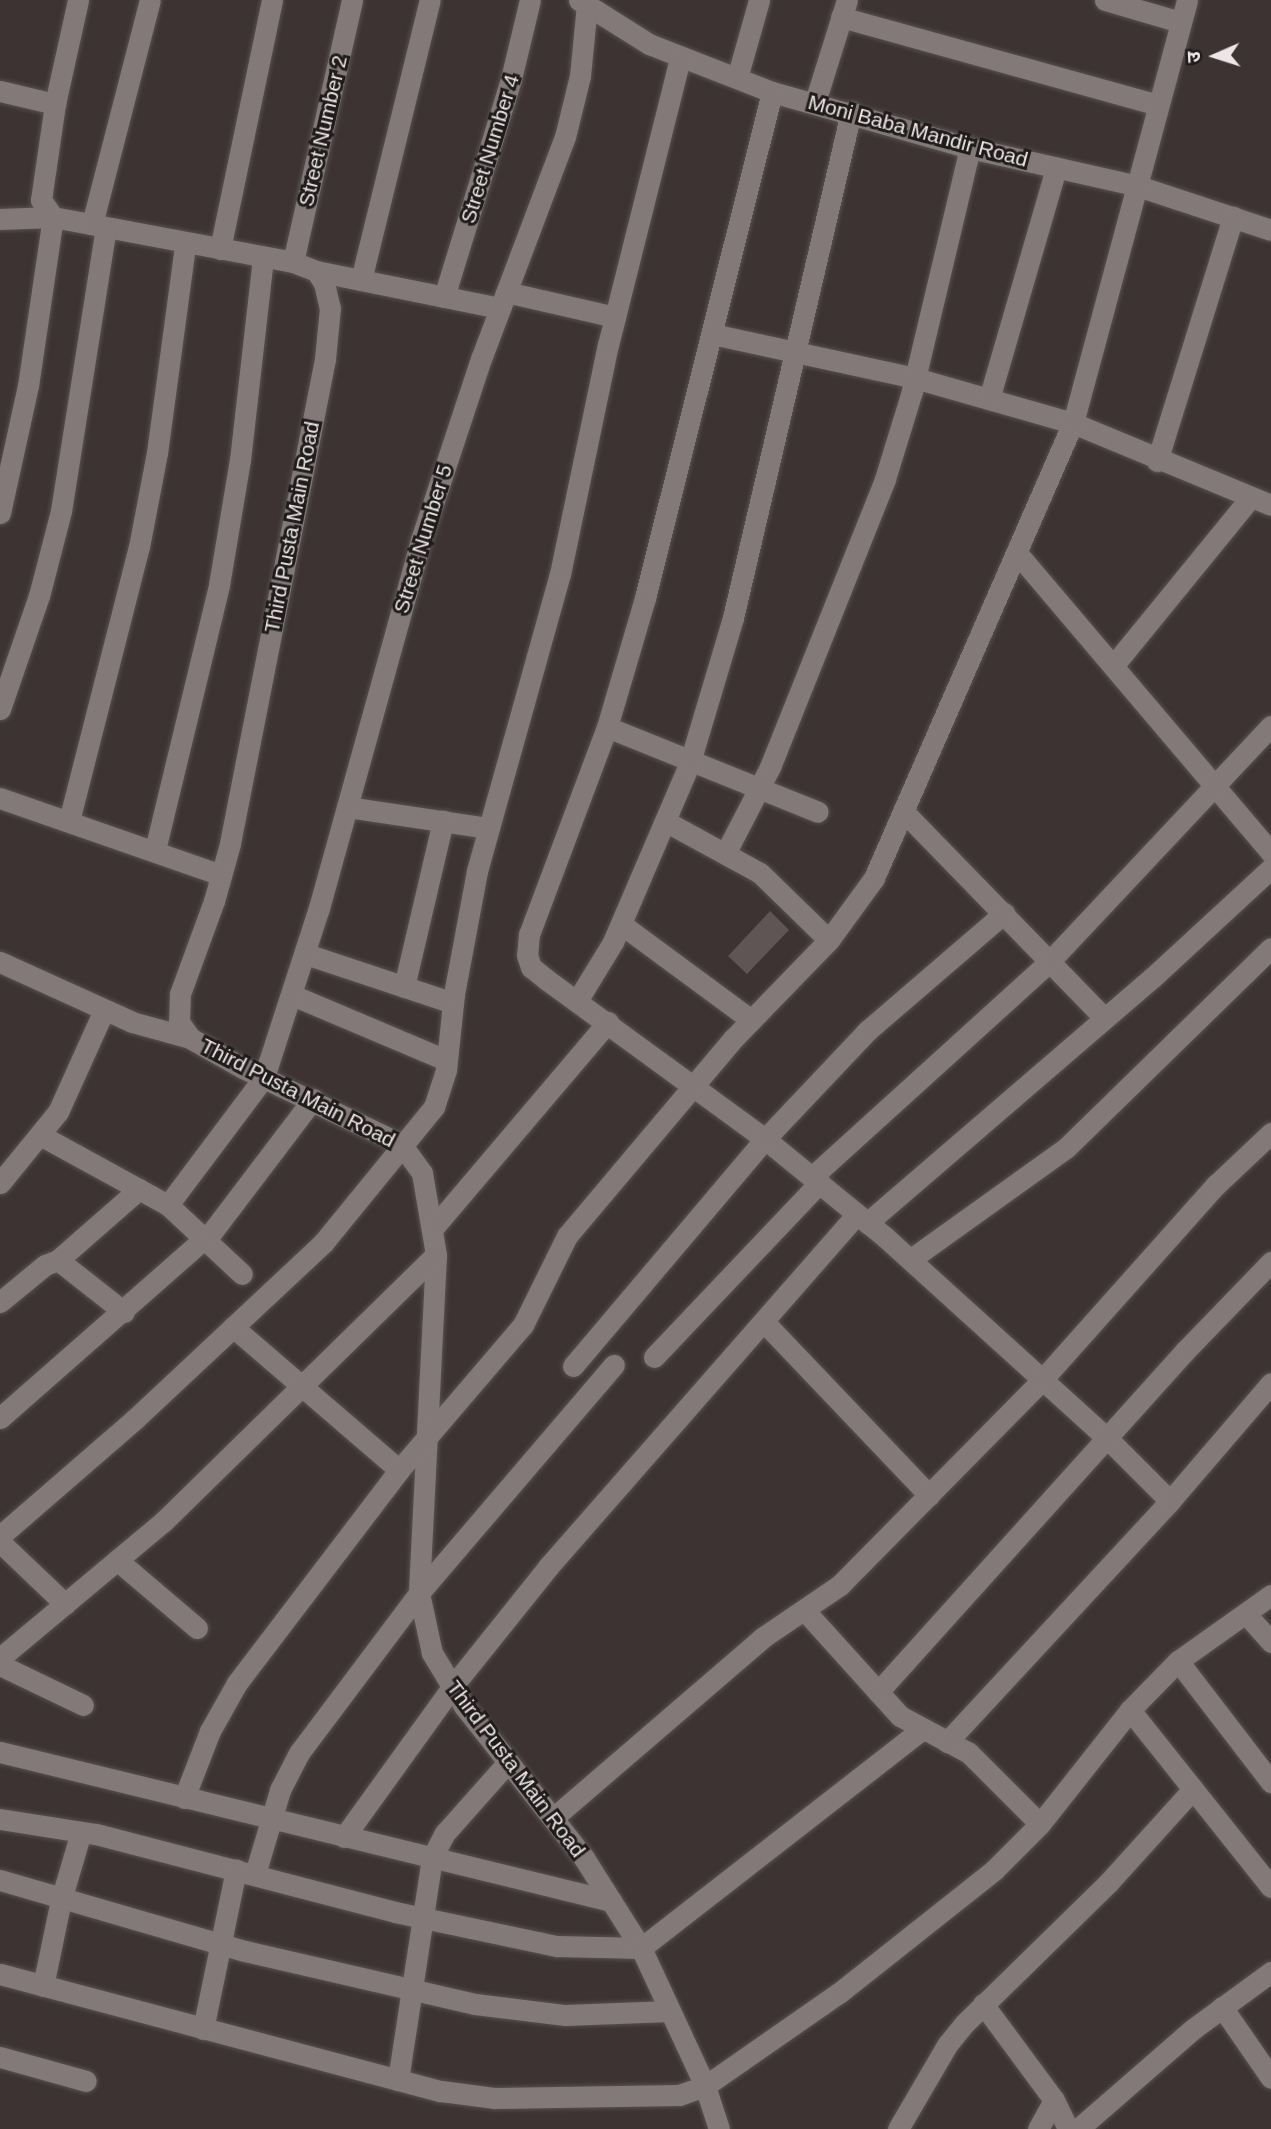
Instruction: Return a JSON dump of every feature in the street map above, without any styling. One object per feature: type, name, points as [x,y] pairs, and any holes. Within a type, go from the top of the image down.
[{"type":"street","points":[[0,513],[28,386],[53,217],[41,200],[55,104],[78,0]]},
{"type":"street","points":[[0,709],[39,596],[61,511],[99,226],[150,0]]},
{"type":"street","points":[[220,249],[272,0]]},
{"type":"street","name":"Street Number 2","points":[[293,262],[352,0]]},
{"type":"street","points":[[360,280],[430,0]]},
{"type":"street","name":"Street Number 4","points":[[444,297],[511,79],[530,0]]},
{"type":"street","points":[[737,78],[759,0]]},
{"type":"street","points":[[1105,0],[1180,22]]},
{"type":"street","points":[[184,1798],[210,1731],[237,1683],[399,1470],[523,1325],[567,1236],[691,1086],[829,940],[874,878],[1073,423],[1138,186],[1155,104],[1187,0]]},
{"type":"street","name":"Moni Baba Mandir Road","points":[[583,2],[614,10],[680,59],[772,92],[851,112],[970,148],[1138,186],[1271,230]]},
{"type":"street","name":"Street Number 5","points":[[168,1205],[264,1077],[306,954],[421,540],[503,300],[574,109],[583,2]]},
{"type":"street","points":[[815,102],[844,8],[1155,104]]},
{"type":"street","points":[[0,1536],[323,1243],[433,1107],[446,1060],[453,1003],[488,828],[560,574],[615,317],[680,59]]},
{"type":"street","points":[[0,90],[55,104]]},
{"type":"street","points":[[772,92],[712,334],[607,727],[529,934],[527,954],[531,967],[765,1139],[911,1259],[1108,1438],[1170,1501]]},
{"type":"street","points":[[577,1001],[621,924],[690,762],[733,618],[851,112]]},
{"type":"street","points":[[726,852],[760,788],[885,479],[915,378],[970,148]]},
{"type":"street","points":[[989,399],[1056,168]]},
{"type":"street","points":[[1157,461],[1233,216]]},
{"type":"street","points":[[0,219],[53,217],[186,245],[293,262],[316,271],[444,297],[503,300],[615,317]]},
{"type":"street","points":[[69,821],[138,547],[157,453],[186,245]]},
{"type":"street","points":[[155,850],[219,586],[240,460],[263,257]]},
{"type":"street","name":"Third Pusta Main Road","points":[[316,271],[330,308],[324,359],[221,875],[180,994],[179,1022],[190,1038],[401,1144],[422,1173],[434,1227],[436,1255],[419,1593],[432,1653],[452,1687],[553,1818],[641,1948],[705,2086],[719,2129]]},
{"type":"street","points":[[712,334],[915,378],[1073,423],[1157,461],[1261,501],[1113,666]]},
{"type":"street","points":[[1017,553],[1271,853]]},
{"type":"street","points":[[654,1357],[816,1179],[1051,961],[1271,726]]},
{"type":"street","points":[[607,727],[818,812]]},
{"type":"street","points":[[0,798],[221,875]]},
{"type":"street","points":[[347,807],[488,828]]},
{"type":"street","points":[[904,812],[1104,1018]]},
{"type":"street","points":[[404,987],[443,821]]},
{"type":"street","points":[[665,821],[726,852],[768,880],[829,940]]},
{"type":"street","points":[[344,1837],[452,1687],[607,1497],[862,1219],[1104,1018],[1271,869]]},
{"type":"street","points":[[573,1366],[765,1139],[867,1031],[1004,913]]},
{"type":"street","points":[[621,924],[751,1020]]},
{"type":"street","points":[[911,1259],[1066,1148],[1271,948]]},
{"type":"street","points":[[306,954],[453,1003]]},
{"type":"street","points":[[0,962],[160,1033],[190,1038]]},
{"type":"street","points":[[292,995],[446,1060]]},
{"type":"street","points":[[0,1183],[58,1112],[104,1010]]},
{"type":"street","points":[[434,1227],[608,1022]]},
{"type":"street","points":[[0,1418],[203,1240],[313,1099]]},
{"type":"street","points":[[553,1818],[762,1638],[806,1612],[840,1585],[1042,1380],[1216,1185],[1271,1133]]},
{"type":"street","points":[[40,1135],[168,1205],[242,1274]]},
{"type":"street","points":[[0,1302],[45,1265],[58,1260],[139,1189]]},
{"type":"street","points":[[0,1658],[117,1560],[302,1389],[436,1255]]},
{"type":"street","points":[[58,1260],[124,1312]]},
{"type":"street","points":[[878,1692],[1271,1262]]},
{"type":"street","points":[[765,1323],[929,1495]]},
{"type":"street","points":[[233,1326],[302,1389],[399,1470]]},
{"type":"street","points":[[203,2029],[221,1945],[245,1872],[270,1820],[287,1772],[419,1593],[614,1365]]},
{"type":"street","points":[[947,1742],[1170,1501],[1270,1387]]},
{"type":"street","points":[[0,1542],[65,1604]]},
{"type":"street","points":[[117,1560],[197,1628]]},
{"type":"street","points":[[0,1974],[398,2080],[494,2098],[661,2098],[705,2086],[916,1934],[1040,1824],[1130,1710],[1178,1661],[1271,1595]]},
{"type":"street","points":[[806,1612],[900,1716],[977,1760],[1040,1824]]},
{"type":"street","points":[[1246,1614],[1271,1642]]},
{"type":"street","points":[[1178,1661],[1271,1782]]},
{"type":"street","points":[[0,1665],[83,1705]]},
{"type":"street","points":[[1130,1710],[1271,1886]]},
{"type":"street","points":[[0,1819],[82,1832],[423,1917],[557,1946],[641,1948],[922,1729]]},
{"type":"street","points":[[0,1752],[611,1901]]},
{"type":"street","points":[[398,2080],[432,1858],[445,1833],[508,1762]]},
{"type":"street","points":[[898,2129],[947,2046],[983,2004],[1109,1882],[1193,1790]]},
{"type":"street","points":[[43,1986],[61,1900],[82,1832]]},
{"type":"street","points":[[0,1880],[221,1945],[411,1990],[514,2011],[565,2015],[670,2011]]},
{"type":"street","points":[[1078,2129],[1222,2007],[1271,1972]]},
{"type":"street","points":[[983,2004],[1054,2100],[1068,2129]]},
{"type":"street","points":[[1222,2007],[1271,2078]]},
{"type":"street","points":[[0,2057],[86,2081]]},
{"type":"street","points":[[1038,2129],[1054,2100]]},
{"type":"building","points":[[770,911],[789,930],[747,974],[728,956]]}]
